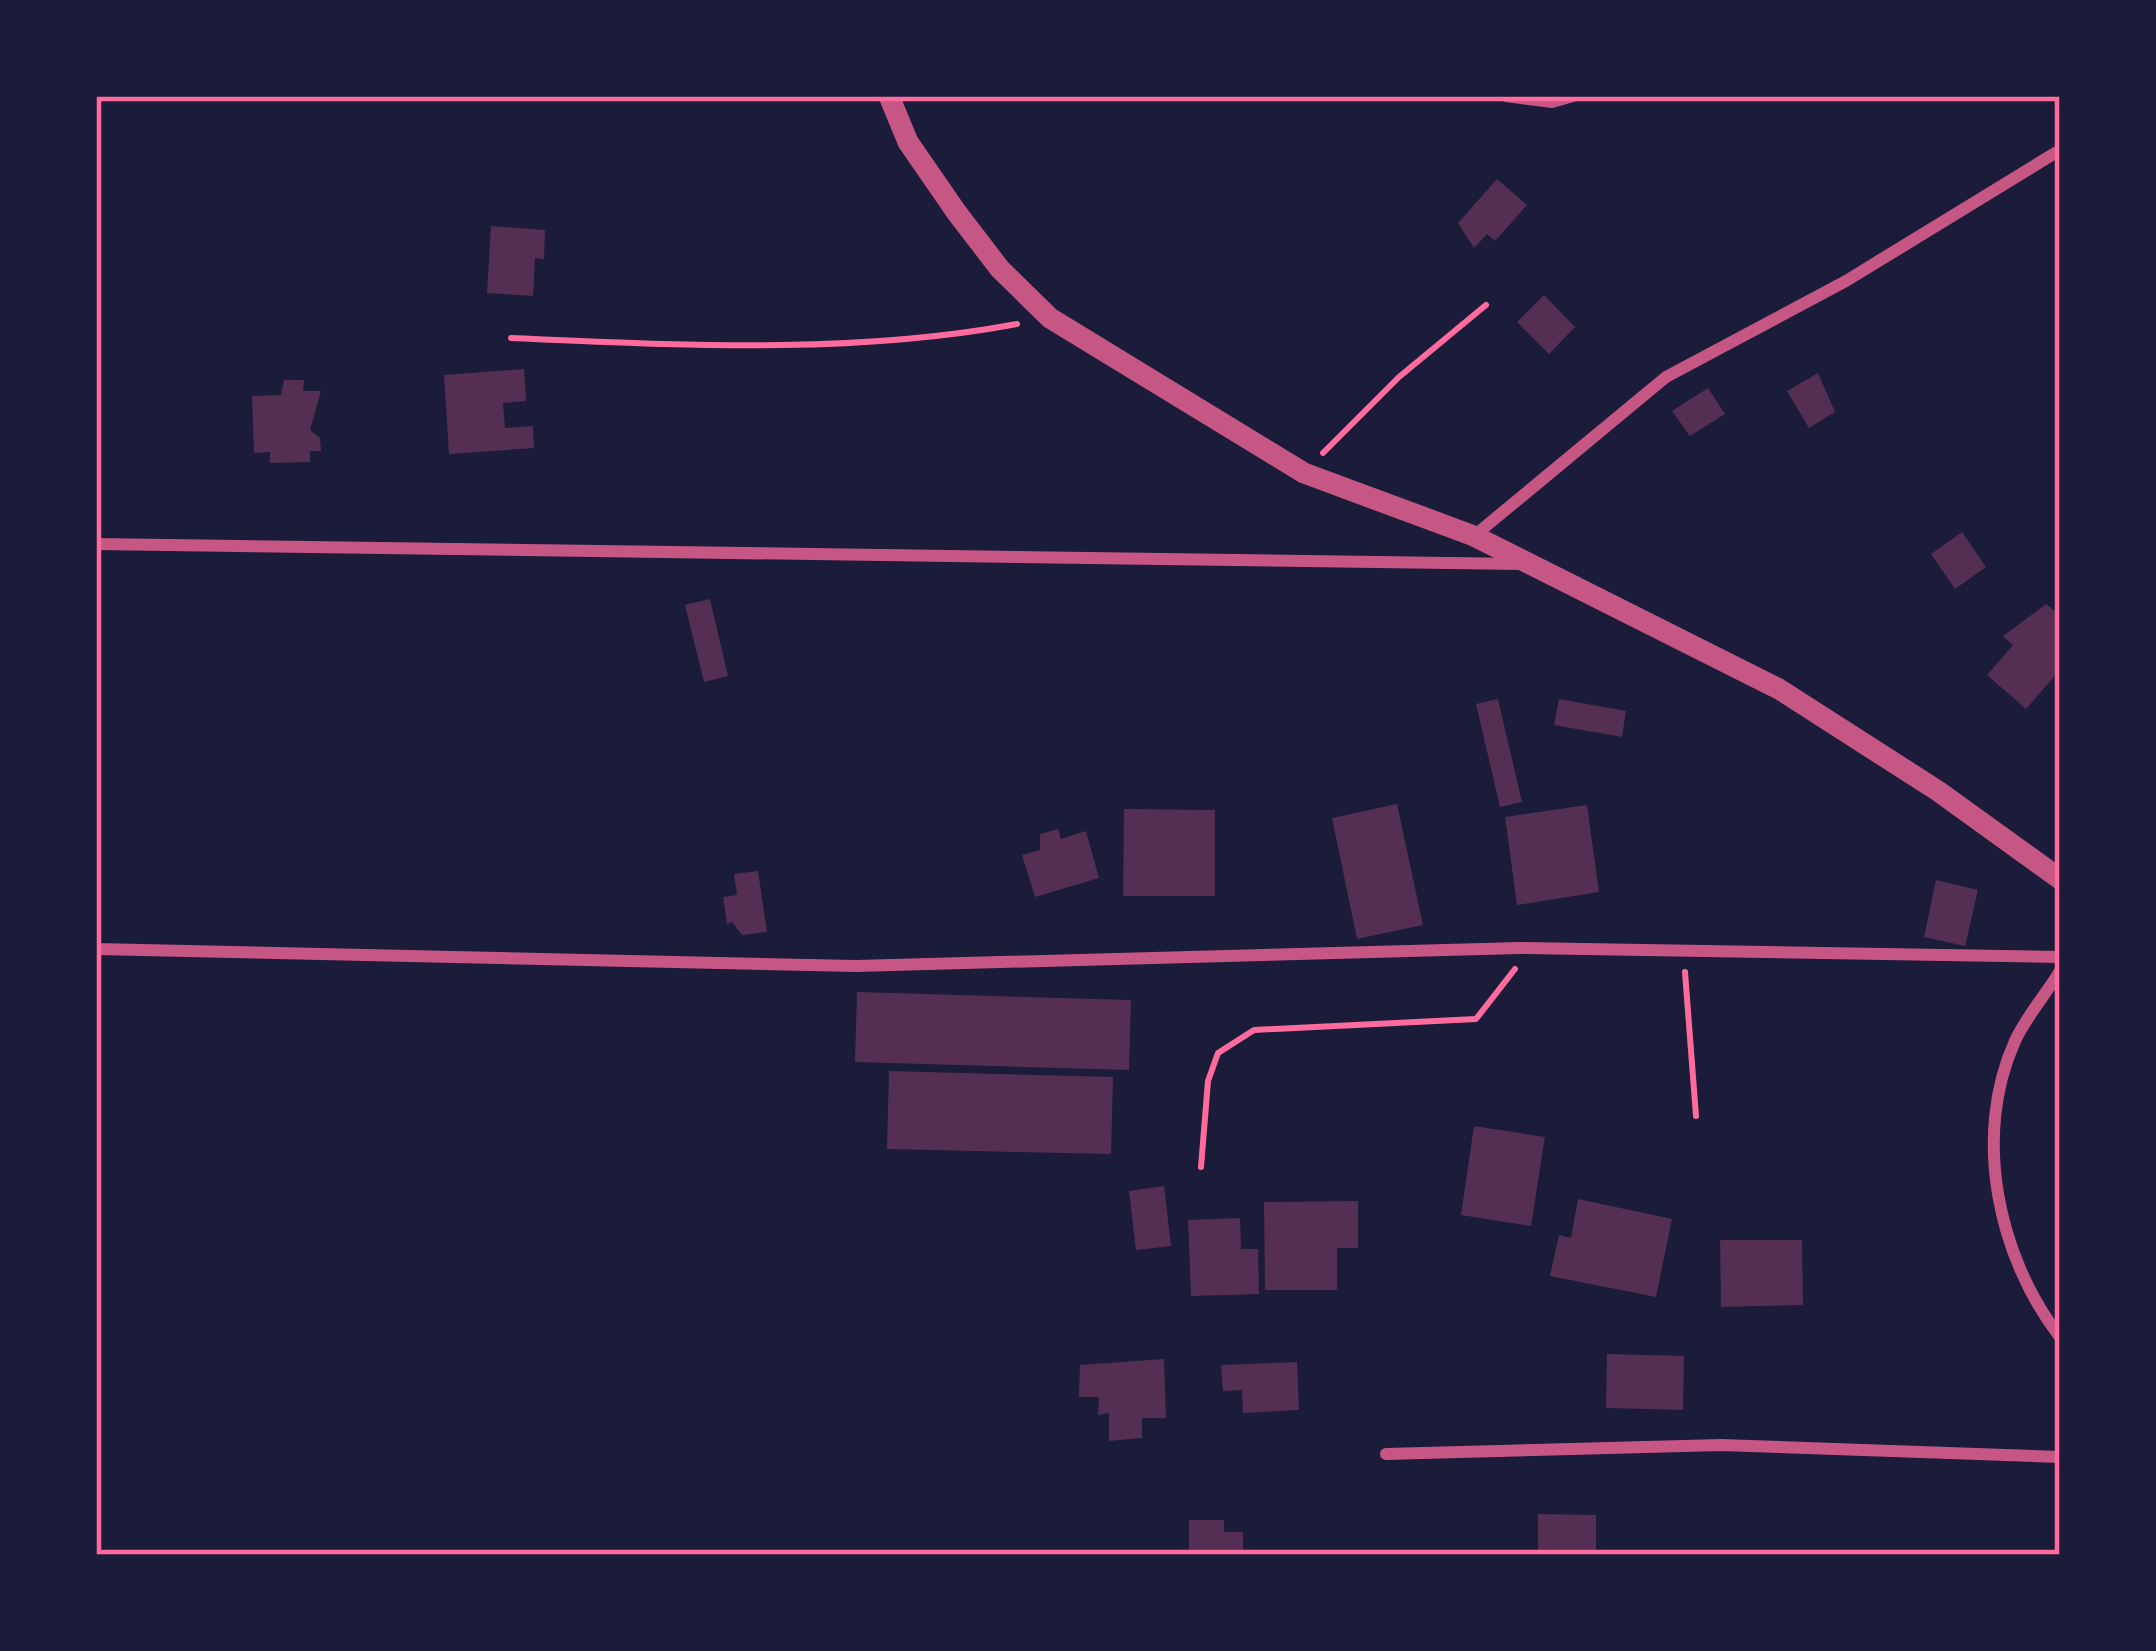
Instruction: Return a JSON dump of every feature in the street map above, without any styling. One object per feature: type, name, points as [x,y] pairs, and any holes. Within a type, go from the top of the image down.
[{"type":"street","points":[[889,96],[908,142],[957,213],[1000,269],[1050,318],[1304,473],[1474,536],[1779,689],[1938,791],[2060,879]]},
{"type":"street","points":[[1506,96],[1552,102],[1573,96]]},
{"type":"street","points":[[1474,536],[1666,377],[1846,281],[2060,150]]},
{"type":"street","points":[[96,544],[1528,564]]},
{"type":"street","points":[[96,949],[856,966],[1519,948],[2060,957]]},
{"type":"street","points":[[2060,971],[2016,1040],[1996,1101],[1999,1205],[2012,1256],[2060,1337]]},
{"type":"street","points":[[1386,1454],[1721,1445],[2060,1457]]},
{"type":"path","points":[[1304,473],[1399,377],[1486,304]]},
{"type":"path","points":[[511,338],[726,347],[964,334],[1050,318]]},
{"type":"path","points":[[1201,1167],[1208,1081],[1218,1053],[1254,1030],[1476,1019],[1514,977],[1519,948]]},
{"type":"path","points":[[1683,950],[1696,1116]]},
{"type":"building","points":[[1497,179],[1527,205],[1495,241],[1487,234],[1474,248],[1458,223]]},
{"type":"building","points":[[491,226],[545,230],[544,259],[535,258],[533,296],[487,293]]},
{"type":"building","points":[[1544,295],[1575,327],[1549,354],[1517,322]]},
{"type":"building","points":[[524,369],[526,401],[503,403],[505,428],[533,426],[534,448],[449,454],[444,375]]},
{"type":"building","points":[[1818,373],[1835,412],[1809,428],[1787,391]]},
{"type":"building","points":[[284,380],[304,380],[303,391],[321,391],[310,430],[320,438],[321,451],[310,451],[310,462],[270,463],[270,452],[254,453],[252,396],[281,395]]},
{"type":"building","points":[[1708,388],[1725,414],[1690,436],[1672,411]]},
{"type":"building","points":[[1962,532],[1986,567],[1955,589],[1931,554]]},
{"type":"building","points":[[710,599],[728,676],[704,682],[685,605]]},
{"type":"building","points":[[2046,604],[2060,615],[2060,670],[2026,709],[1987,675],[2013,645],[2003,636]]},
{"type":"building","points":[[1498,699],[1522,802],[1500,807],[1476,704]]},
{"type":"building","points":[[1559,699],[1626,711],[1622,737],[1554,725]]},
{"type":"building","points":[[1397,804],[1423,925],[1357,939],[1332,818]]},
{"type":"building","points":[[1587,805],[1599,892],[1517,905],[1505,817]]},
{"type":"building","points":[[1124,809],[1215,810],[1215,896],[1123,896]]},
{"type":"building","points":[[1058,829],[1061,839],[1086,831],[1099,878],[1035,897],[1022,855],[1040,850],[1040,834]]},
{"type":"building","points":[[758,871],[767,932],[742,935],[732,922],[727,924],[723,897],[737,895],[734,874]]},
{"type":"building","points":[[1936,880],[1978,890],[1965,946],[1924,937]]},
{"type":"building","points":[[857,992],[1131,1000],[1129,1070],[855,1062]]},
{"type":"building","points":[[889,1071],[1113,1077],[1111,1154],[887,1149]]},
{"type":"building","points":[[1474,1126],[1545,1137],[1531,1226],[1461,1215]]},
{"type":"building","points":[[1164,1186],[1171,1246],[1136,1250],[1129,1191]]},
{"type":"building","points":[[1578,1199],[1672,1219],[1656,1297],[1550,1276],[1559,1235],[1571,1238]]},
{"type":"building","points":[[1358,1201],[1358,1248],[1337,1248],[1337,1290],[1265,1290],[1264,1202]]},
{"type":"building","points":[[1240,1218],[1241,1249],[1258,1249],[1259,1294],[1191,1296],[1188,1220]]},
{"type":"building","points":[[1720,1240],[1802,1240],[1803,1305],[1721,1307]]},
{"type":"building","points":[[1607,1354],[1684,1356],[1683,1410],[1606,1408]]},
{"type":"building","points":[[1164,1359],[1166,1418],[1142,1418],[1142,1438],[1109,1441],[1109,1413],[1098,1415],[1099,1397],[1079,1397],[1080,1365]]},
{"type":"building","points":[[1297,1362],[1299,1410],[1243,1413],[1242,1390],[1223,1391],[1221,1365]]},
{"type":"building","points":[[1538,1514],[1596,1515],[1596,1555],[1538,1555]]},
{"type":"building","points":[[1189,1520],[1224,1520],[1224,1532],[1243,1532],[1243,1555],[1189,1555]]}]
